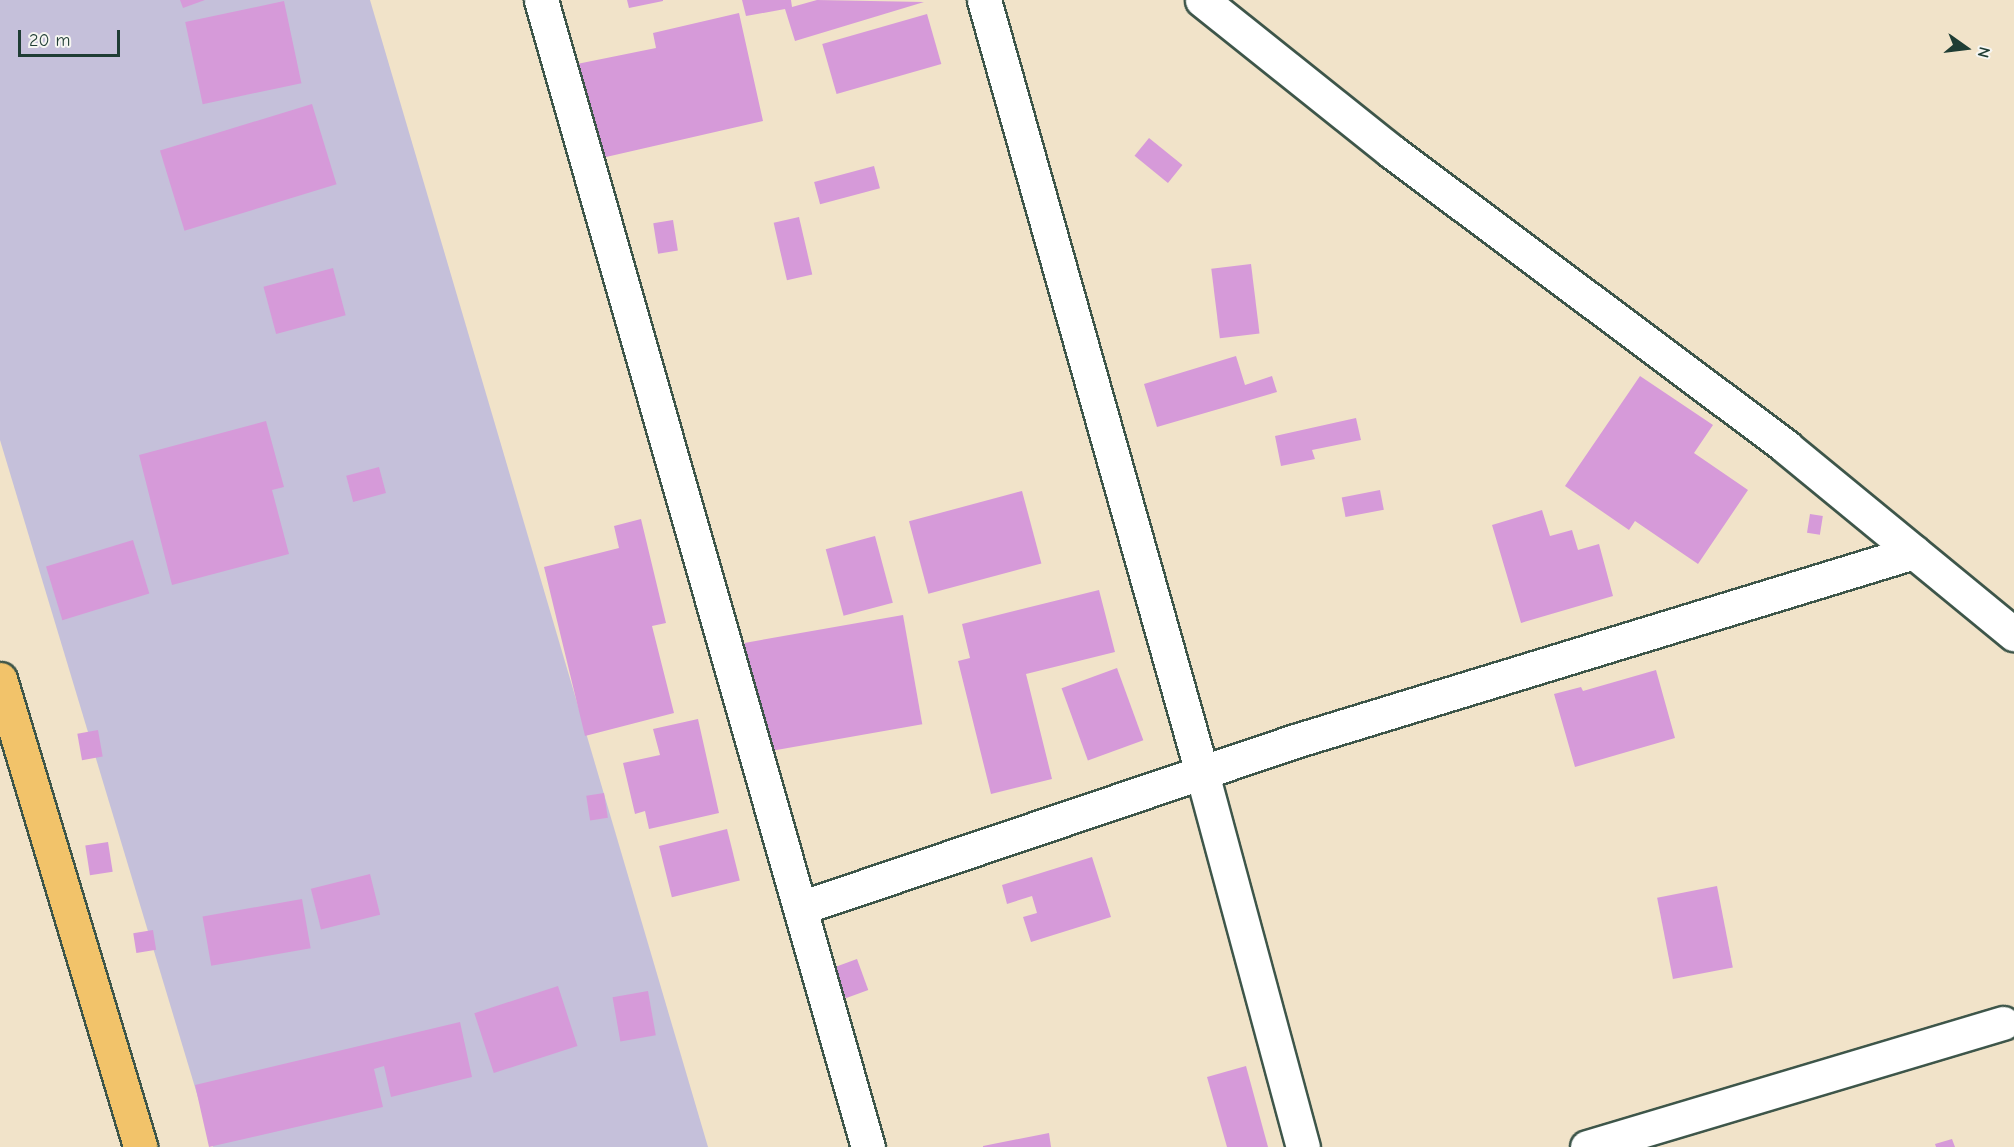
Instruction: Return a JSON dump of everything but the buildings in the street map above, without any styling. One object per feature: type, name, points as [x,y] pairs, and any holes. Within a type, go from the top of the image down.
[{"type":"main road","points":[[0,679],[140,1147]]},
{"type":"street","points":[[541,0],[868,1147]]},
{"type":"street","points":[[984,0],[1202,773],[1303,1147]]},
{"type":"street","points":[[1202,0],[1390,152],[1786,447],[2014,634]]},
{"type":"street","points":[[800,908],[1294,741],[1914,552]]},
{"type":"street","points":[[1587,1147],[2003,1023]]},
{"type":"shaded area","points":[[0,0],[370,0],[708,1147],[213,1147],[0,440]]}]
